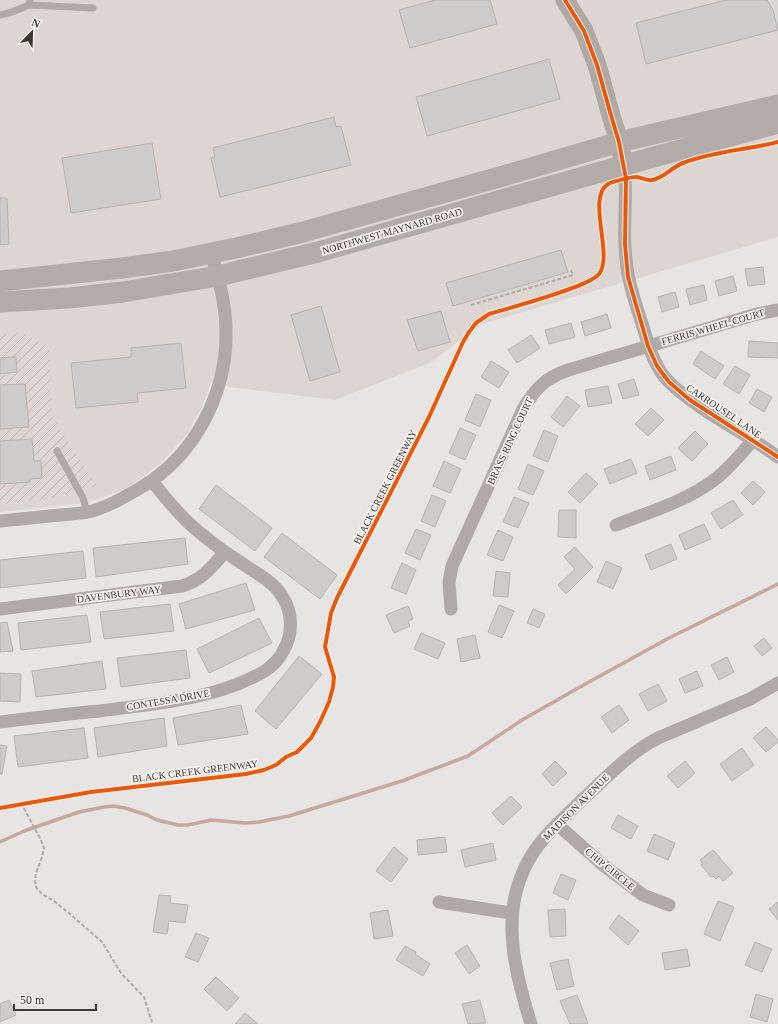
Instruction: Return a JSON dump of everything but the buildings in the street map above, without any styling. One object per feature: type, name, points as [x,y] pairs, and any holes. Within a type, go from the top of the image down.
[{"type":"main road","points":[[0,281],[122,268],[211,254],[303,232],[620,142],[778,105]]},
{"type":"main road","name":"NORTHWEST MAYNARD ROAD","points":[[0,302],[92,295],[218,276],[318,252],[778,124]]},
{"type":"street","points":[[566,0],[584,32],[597,65],[620,142],[624,166]]},
{"type":"street","name":"CARROUSEL LANE","points":[[624,166],[626,179],[625,244],[627,271],[648,346],[657,366],[669,382],[690,400],[778,457]]},
{"type":"street","points":[[0,521],[87,512],[109,505],[152,481],[173,462],[194,439],[204,422],[214,399],[224,360],[226,331],[218,276],[211,254]]},
{"type":"street","name":"FERRIS WHEEL COURT","points":[[648,346],[757,314],[778,310]]},
{"type":"street","name":"BRASS RING COURT","points":[[451,609],[449,582],[452,566],[523,409],[532,394],[538,387],[558,374],[648,346]]},
{"type":"street","points":[[616,525],[675,502],[700,490],[716,479],[753,440]]},
{"type":"street","name":"CONTESSA DRIVE","points":[[0,722],[116,709],[204,696],[249,679],[271,667],[278,659],[287,642],[290,625],[287,606],[282,596],[268,581],[225,552],[202,534],[187,520],[152,481]]},
{"type":"street","name":"DAVENBURY WAY","points":[[0,609],[182,586],[193,583],[203,576],[225,552]]},
{"type":"street","name":"MADISON AVENUE","points":[[531,1024],[512,944],[511,913],[517,888],[527,863],[540,843],[557,824],[612,772],[632,754],[645,745],[750,699],[778,683]]},
{"type":"street","name":"CHIP CIRCLE","points":[[557,824],[603,865],[643,895],[669,905]]},
{"type":"street","points":[[439,902],[511,913]]},
{"type":"lane","points":[[0,14],[12,12],[30,2],[93,8]]},
{"type":"lane","points":[[57,451],[83,498],[87,512]]},
{"type":"path","points":[[471,305],[573,275],[571,270]]},
{"type":"path","points":[[14,804],[29,802]]},
{"type":"path","points":[[21,803],[44,848],[36,873],[36,887],[42,894],[54,901],[102,942],[121,973],[144,997],[152,1022]]},
{"type":"shaded area","points":[[0,0],[778,0],[778,237],[482,324],[430,363],[335,400],[230,387],[211,382],[202,407],[187,434],[158,466],[125,489],[86,503],[0,512]]},
{"type":"shaded area","points":[[24,333],[50,347],[52,416],[97,486],[44,500],[0,504],[0,334]]},
{"type":"waterway","points":[[0,842],[24,831],[79,812],[113,806],[125,808],[157,820],[178,825],[188,825],[211,820],[245,823],[259,822],[289,816],[402,781],[468,756],[522,720],[587,683],[669,638],[778,584]]},
{"type":"cycle path","points":[[565,0],[584,31],[597,65],[619,142],[626,179],[625,244],[628,277],[648,346],[657,366],[669,382],[690,400],[778,457]]},
{"type":"cycle path","name":"BLACK CREEK GREENWAY","points":[[0,808],[91,792],[246,774],[264,770],[276,765],[286,757],[297,752],[311,738],[320,722],[329,702],[333,687],[334,677],[325,647],[331,613],[337,598],[429,417],[463,342],[476,323],[489,314],[565,291],[580,285],[599,274],[603,265],[604,254],[599,214],[599,201],[602,191],[608,184],[622,179],[635,177],[652,180],[660,177],[679,165],[695,159],[778,142]]}]
